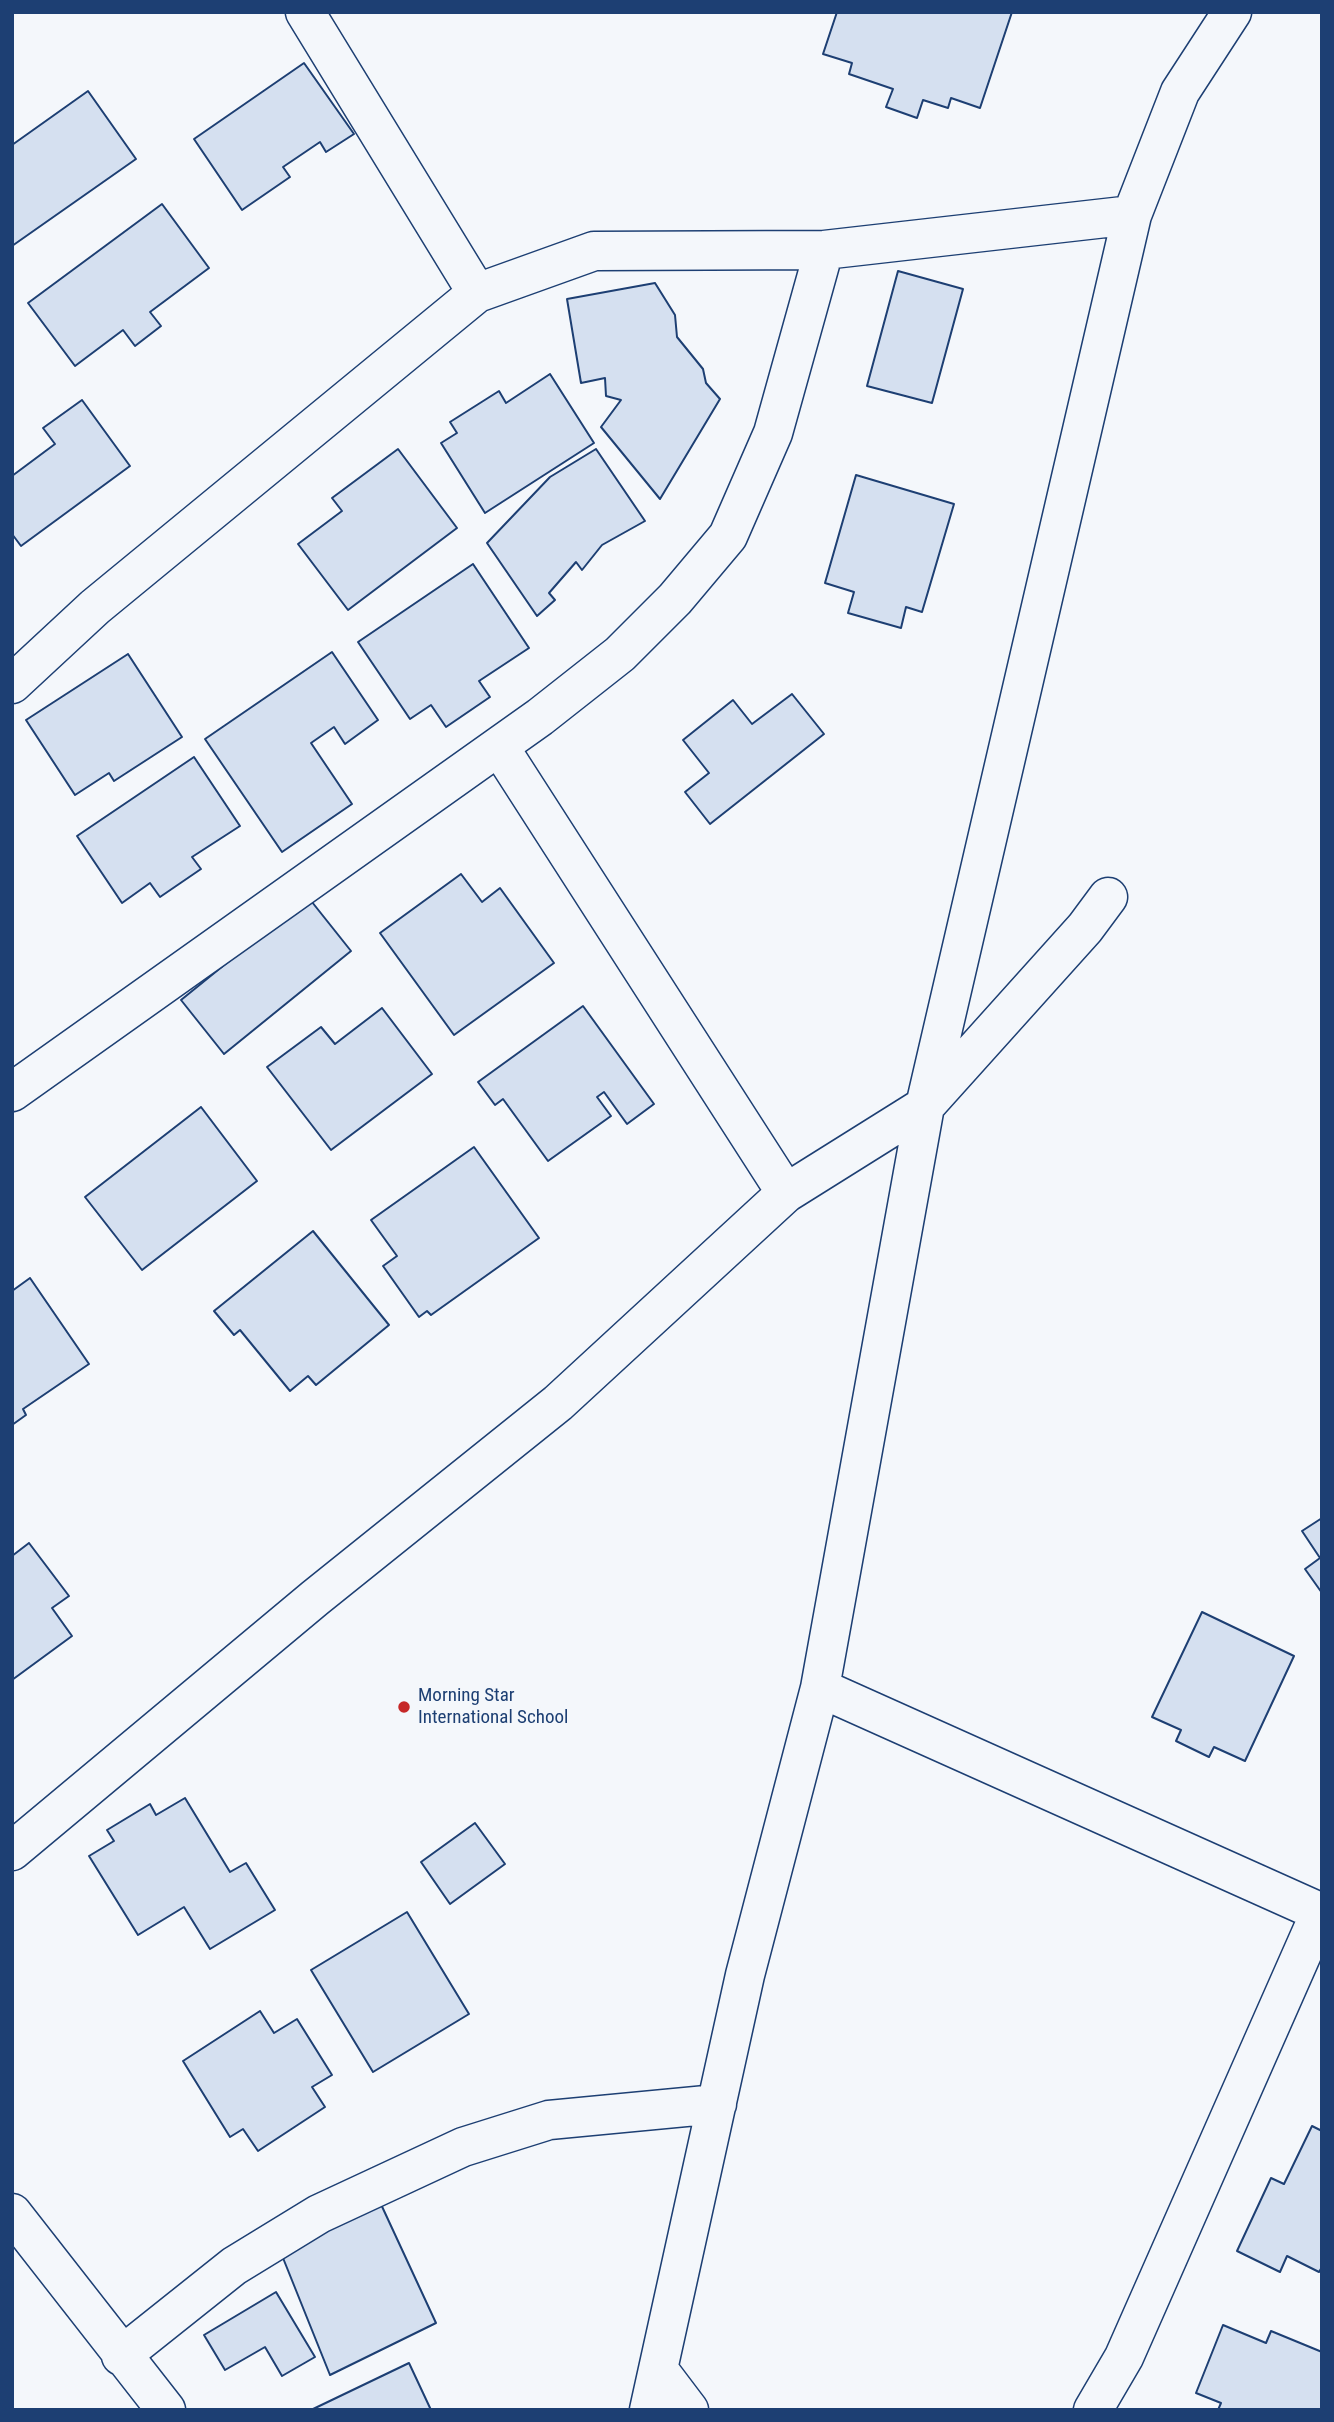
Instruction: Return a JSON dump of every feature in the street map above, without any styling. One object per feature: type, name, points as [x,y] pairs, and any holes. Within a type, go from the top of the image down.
[{"type":"street","points":[[305,12],[477,293]]},
{"type":"street","points":[[649,2410],[744,1975],[820,1688],[925,1106],[1132,215],[1180,92],[1232,12]]},
{"type":"street","points":[[12,684],[106,598],[477,293],[593,251],[824,250],[1132,215]]},
{"type":"street","points":[[15,1085],[500,748],[620,654],[675,599],[728,536],[773,433],[824,250]]},
{"type":"street","points":[[500,748],[786,1193]]},
{"type":"street","points":[[12,1852],[315,1598],[558,1403],[786,1193],[925,1106],[1085,929],[1108,897]]},
{"type":"street","points":[[820,1688],[1321,1913],[1124,2357],[1093,2410]]},
{"type":"street","points":[[121,2356],[234,2266],[318,2214],[463,2147],[549,2120],[717,2104]]},
{"type":"street","points":[[12,2213],[121,2356],[166,2410]]},
{"type":"street","points":[[659,2369],[689,2410]]},
{"type":"building","points":[[837,12],[1012,12],[980,108],[951,98],[948,108],[923,100],[917,118],[886,107],[893,89],[849,74],[852,63],[823,54]]},
{"type":"building","points":[[304,63],[354,134],[326,152],[320,142],[283,167],[290,177],[242,210],[194,139]]},
{"type":"building","points":[[88,91],[136,159],[12,246],[12,145]]},
{"type":"building","points":[[162,204],[209,268],[150,312],[161,326],[135,346],[123,330],[75,366],[28,303]]},
{"type":"building","points":[[898,271],[963,289],[932,403],[867,386]]},
{"type":"building","points":[[655,283],[675,315],[677,337],[703,369],[706,383],[720,399],[660,499],[601,427],[621,400],[606,396],[605,378],[581,383],[567,299]]},
{"type":"building","points":[[550,374],[594,443],[485,513],[441,443],[457,433],[450,422],[499,391],[506,403]]},
{"type":"building","points":[[82,400],[130,466],[21,546],[12,534],[12,476],[55,444],[43,428]]},
{"type":"building","points":[[398,449],[457,528],[348,610],[298,544],[342,511],[332,498]]},
{"type":"building","points":[[596,449],[645,521],[602,545],[582,570],[576,562],[549,593],[555,600],[537,616],[487,543],[550,477]]},
{"type":"building","points":[[856,475],[954,504],[922,612],[906,607],[901,628],[848,613],[854,592],[825,583]]},
{"type":"building","points":[[473,564],[529,648],[479,681],[490,697],[446,727],[431,705],[410,719],[358,642]]},
{"type":"building","points":[[332,652],[378,720],[345,744],[334,727],[311,743],[352,804],[282,852],[205,739]]},
{"type":"building","points":[[128,654],[182,737],[114,781],[109,773],[75,795],[26,720]]},
{"type":"building","points":[[792,694],[824,734],[710,824],[685,792],[709,773],[683,740],[733,700],[752,724]]},
{"type":"building","points":[[194,757],[240,826],[192,857],[201,869],[160,897],[150,883],[122,903],[77,836]]},
{"type":"building","points":[[461,874],[482,902],[500,888],[554,963],[454,1035],[380,933]]},
{"type":"building","points":[[308,897],[351,951],[224,1054],[181,1000]]},
{"type":"building","points":[[583,1006],[654,1104],[627,1124],[604,1092],[597,1097],[611,1116],[548,1161],[503,1099],[495,1105],[478,1082]]},
{"type":"building","points":[[382,1008],[432,1074],[331,1150],[267,1067],[321,1027],[335,1044]]},
{"type":"building","points":[[201,1107],[257,1181],[142,1270],[85,1197]]},
{"type":"building","points":[[474,1147],[539,1238],[431,1315],[427,1311],[419,1317],[383,1266],[397,1256],[371,1220]]},
{"type":"building","points":[[313,1231],[389,1325],[316,1385],[308,1376],[290,1391],[240,1330],[234,1335],[214,1311]]},
{"type":"building","points":[[30,1278],[89,1364],[23,1409],[26,1415],[12,1425],[12,1291]]},
{"type":"building","points":[[1322,1518],[1322,1593],[1305,1569],[1320,1558],[1302,1531]]},
{"type":"building","points":[[29,1543],[69,1596],[52,1608],[72,1636],[12,1680],[12,1556]]},
{"type":"building","points":[[1202,1612],[1294,1656],[1245,1761],[1214,1747],[1209,1757],[1176,1741],[1181,1730],[1152,1717]]},
{"type":"building","points":[[185,1798],[230,1872],[246,1863],[275,1910],[210,1949],[184,1907],[138,1935],[89,1856],[114,1841],[107,1830],[150,1804],[156,1815]]},
{"type":"building","points":[[475,1823],[505,1864],[450,1904],[421,1862]]},
{"type":"building","points":[[407,1912],[469,2014],[373,2072],[311,1970]]},
{"type":"building","points":[[260,2011],[274,2033],[297,2019],[332,2075],[312,2087],[325,2107],[258,2151],[243,2129],[230,2137],[183,2061]]},
{"type":"building","points":[[1312,2126],[1322,2131],[1322,2267],[1319,2272],[1287,2256],[1280,2272],[1237,2251],[1271,2178],[1284,2184]]},
{"type":"building","points":[[379,2200],[436,2323],[330,2375],[279,2248]]},
{"type":"building","points":[[276,2292],[315,2357],[282,2376],[265,2347],[225,2370],[204,2335]]},
{"type":"building","points":[[1223,2325],[1266,2343],[1271,2331],[1322,2352],[1322,2410],[1218,2410],[1221,2403],[1196,2393]]},
{"type":"building","points":[[409,2363],[431,2410],[311,2410]]},
{"type":"place","name":"Morning Star International School","points":[[404,1707]]}]
